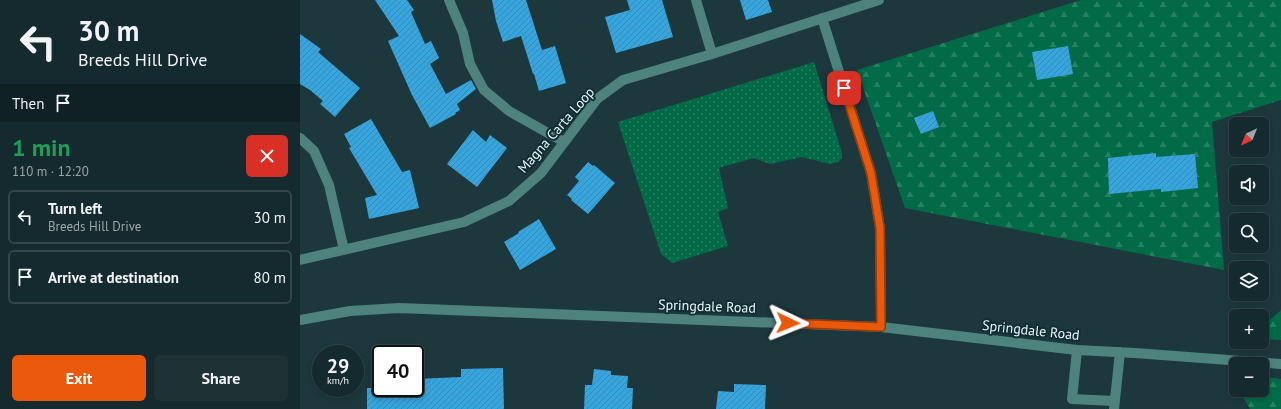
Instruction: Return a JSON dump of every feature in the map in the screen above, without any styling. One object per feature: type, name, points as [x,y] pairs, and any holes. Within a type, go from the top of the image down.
[{"type":"street","points":[[449,0],[463,33],[470,64],[484,90],[509,111],[564,142]]},
{"type":"street","points":[[696,0],[712,54]]},
{"type":"street","name":"Magna Carta Loop","points":[[300,260],[464,222],[509,201],[541,173],[597,99],[623,80],[712,54],[879,0]]},
{"type":"street","points":[[822,18],[871,173],[880,228],[881,327]]},
{"type":"street","points":[[300,138],[314,151],[329,185],[344,250]]},
{"type":"street","name":"Springdale Road","points":[[300,320],[350,311],[399,308],[881,327],[1077,350],[1281,364]]},
{"type":"street","points":[[1077,350],[1072,400],[1114,405],[1120,352]]},
{"type":"green space","points":[[1081,0],[1281,0],[1281,100],[1212,122],[1224,270],[905,208],[857,70]]},
{"type":"green space","points":[[814,62],[842,153],[842,158],[838,162],[830,164],[802,157],[770,164],[754,158],[719,168],[728,208],[718,212],[728,246],[672,263],[661,254],[618,122]]},
{"type":"green space","points":[[1281,310],[1281,340],[1269,339],[1269,321]]},
{"type":"green space","points":[[1269,378],[1281,379],[1281,409],[1250,409],[1243,397],[1269,397]]},
{"type":"building","points":[[375,0],[407,0],[414,10],[411,12],[425,44],[431,41],[439,58],[430,64],[446,94],[471,80],[476,89],[457,104],[460,110],[455,113],[456,114],[430,128],[412,95],[388,41],[399,36]]},
{"type":"building","points":[[492,0],[526,0],[542,50],[555,46],[566,83],[539,91],[521,36],[503,42],[496,21]]},
{"type":"building","points":[[627,0],[662,0],[673,37],[616,53],[605,17],[630,10]]},
{"type":"building","points":[[740,0],[768,0],[772,12],[746,20]]},
{"type":"building","points":[[300,34],[321,49],[318,52],[360,88],[335,117],[320,104],[323,101],[300,84]]},
{"type":"building","points":[[1068,46],[1073,74],[1037,80],[1032,52]]},
{"type":"building","points":[[933,111],[939,127],[921,134],[914,118]]},
{"type":"building","points":[[371,119],[402,172],[410,170],[419,208],[369,219],[365,198],[377,195],[349,148],[351,147],[344,134]]},
{"type":"building","points":[[473,130],[486,142],[490,135],[507,148],[477,187],[447,164]]},
{"type":"building","points":[[1156,153],[1156,157],[1195,154],[1198,188],[1161,192],[1161,189],[1109,194],[1108,158]]},
{"type":"building","points":[[588,162],[593,166],[594,165],[615,183],[588,214],[567,195],[579,181],[575,177]]},
{"type":"building","points":[[539,219],[556,249],[520,270],[504,242]]},
{"type":"building","points":[[503,368],[504,409],[367,409],[367,388],[372,388],[372,397],[424,397],[424,379],[461,377],[461,369]]},
{"type":"building","points":[[594,369],[611,371],[611,375],[628,376],[627,388],[633,388],[632,409],[584,409],[585,385],[592,385]]},
{"type":"building","points":[[734,384],[766,385],[765,409],[716,409],[718,391],[734,392]]},
{"type":"route","points":[[788,323],[881,327],[880,228],[871,173],[844,88]]}]
